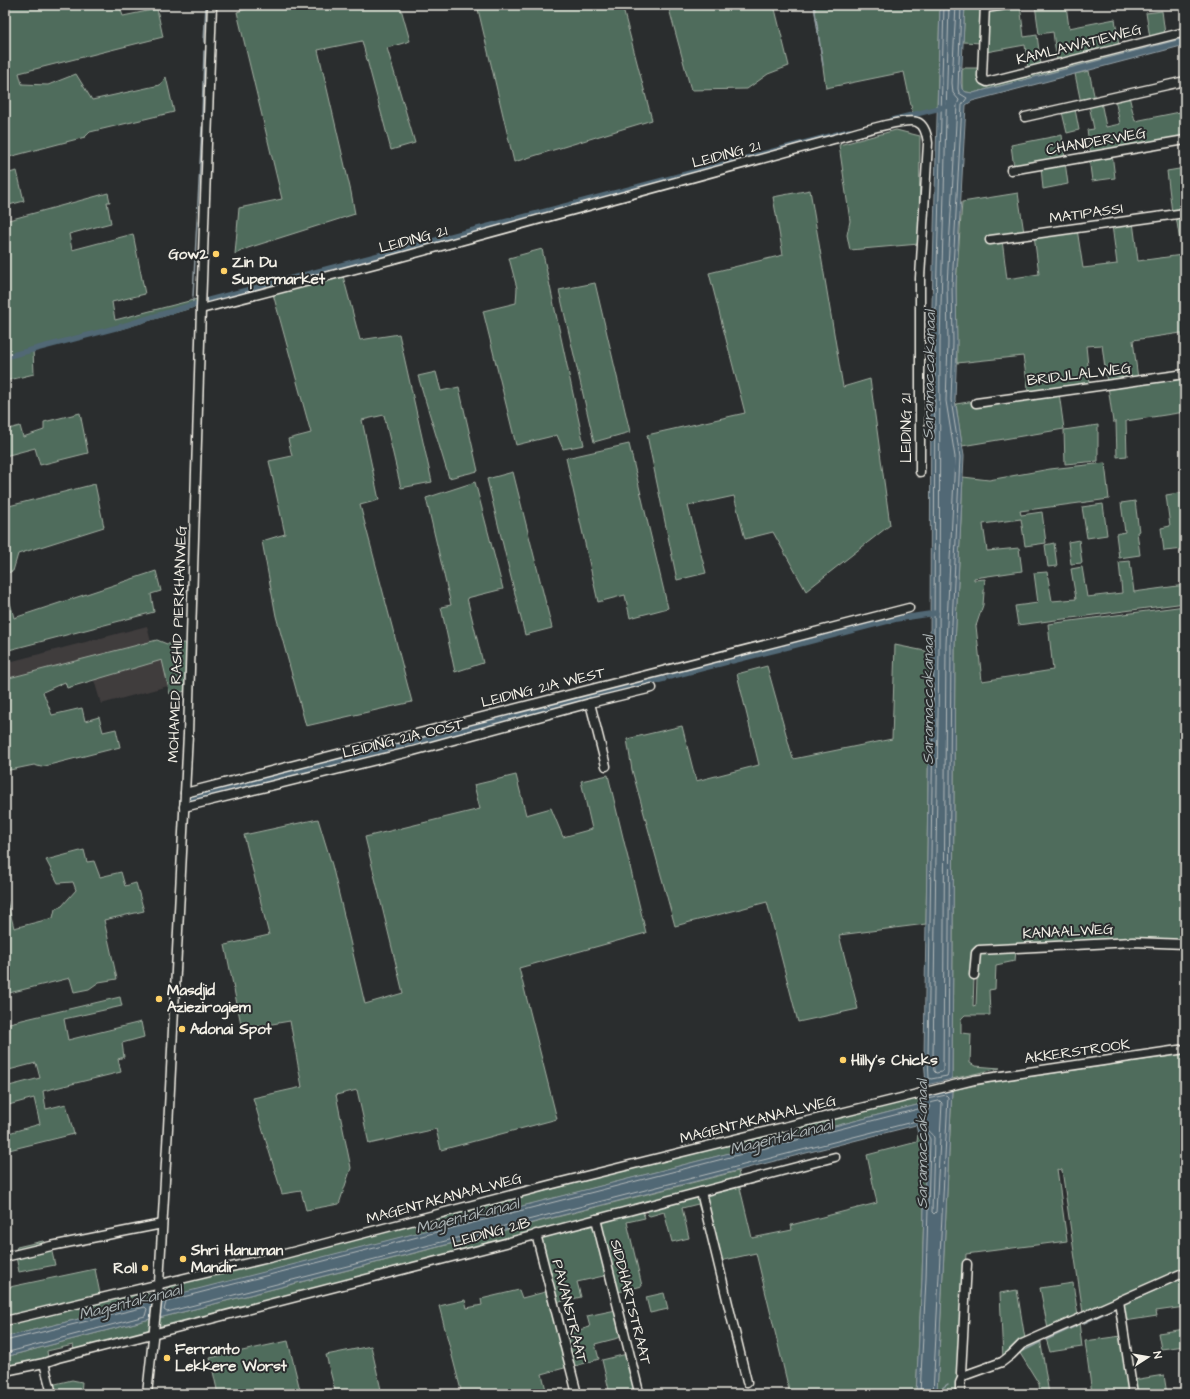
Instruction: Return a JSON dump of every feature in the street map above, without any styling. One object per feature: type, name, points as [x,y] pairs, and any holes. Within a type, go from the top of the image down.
[{"type":"street","name":"MOHAMED RASHID PIERKHANWEG","points":[[147,1394],[158,1288],[169,1114],[185,793],[195,539],[201,309],[212,5]]},
{"type":"street","points":[[985,6],[1007,5]]},
{"type":"street","name":"KAMLAWATIEWEG","points":[[985,6],[982,76],[983,80],[988,82],[1185,32]]},
{"type":"street","points":[[1025,118],[1185,81]]},
{"type":"street","name":"LEIDING 21","points":[[201,309],[390,260],[834,139],[894,124],[913,121],[918,122],[922,126],[927,136],[928,143],[920,278],[920,472]]},
{"type":"street","name":"CHANDERWEG","points":[[1011,170],[1185,140]]},
{"type":"street","name":"MATIPASSI","points":[[990,240],[1185,213]]},
{"type":"street","name":"BRIDJLALWEG","points":[[976,403],[1185,374]]},
{"type":"street","name":"LEIDING 21A WEST","points":[[185,793],[909,608]]},
{"type":"street","name":"LEIDING 21A OOST","points":[[184,807],[413,751],[590,703],[652,688]]},
{"type":"street","points":[[590,703],[606,766]]},
{"type":"street","name":"KANAALWEG","points":[[974,975],[976,953],[979,950],[1127,942],[1185,944]]},
{"type":"street","name":"AKKERSTROOK","points":[[890,1101],[974,1080],[1185,1049]]},
{"type":"street","name":"MAGENTAKANAALWEG","points":[[5,1321],[158,1288],[553,1184],[890,1101]]},
{"type":"street","name":"LEIDING 21B","points":[[5,1371],[44,1363],[153,1333],[426,1264],[835,1157]]},
{"type":"street","points":[[701,1192],[747,1382]]},
{"type":"street","name":"SIDDHARTSTRAAT","points":[[596,1219],[639,1392]]},
{"type":"street","points":[[5,1257],[51,1246],[162,1224]]},
{"type":"street","name":"PAVANSTRAAT","points":[[536,1234],[577,1394]]},
{"type":"street","points":[[960,1394],[960,1383],[963,1376],[961,1373],[968,1264]]},
{"type":"street","points":[[963,1376],[1002,1362],[1011,1356],[1022,1344],[1185,1272]]},
{"type":"street","points":[[1119,1301],[1133,1394]]},
{"type":"street","points":[[44,1363],[52,1394]]},
{"type":"shaded area","points":[[147,626],[151,642],[5,679],[5,663]]},
{"type":"shaded area","points":[[162,660],[168,686],[101,704],[94,680]]},
{"type":"green space","points":[[5,5],[119,5],[123,16],[157,9],[163,37],[19,73],[22,84],[48,85],[76,74],[92,100],[160,85],[166,77],[174,112],[90,132],[85,137],[5,158]]},
{"type":"green space","points":[[258,5],[400,5],[410,41],[387,48],[415,143],[391,150],[362,41],[318,50],[355,214],[248,248],[235,254],[239,208],[282,199],[237,12]]},
{"type":"green space","points":[[477,5],[622,5],[652,120],[514,162]]},
{"type":"green space","points":[[668,5],[774,5],[789,66],[768,74],[747,89],[691,90]]},
{"type":"green space","points":[[814,5],[940,5],[937,108],[913,115],[904,72],[826,88]]},
{"type":"green space","points":[[965,5],[983,5],[981,43],[963,42]]},
{"type":"green space","points":[[1020,5],[1024,37],[1037,35],[1041,66],[1028,69],[1025,45],[986,52],[988,13],[992,10]]},
{"type":"green space","points":[[1035,5],[1066,5],[1069,28],[1115,19],[1119,46],[1057,62],[1053,32],[1039,34]]},
{"type":"green space","points":[[1162,11],[1165,34],[1150,38],[1146,13]]},
{"type":"green space","points":[[1185,34],[1185,38],[973,93],[962,90],[962,68],[979,68],[982,83]]},
{"type":"green space","points":[[1089,71],[1095,100],[1081,103],[1075,74]]},
{"type":"green space","points":[[1129,96],[1135,121],[1185,111],[1185,138],[1091,154],[1087,130],[1094,129],[1089,105],[1101,102],[1106,127],[1120,124],[1115,99]]},
{"type":"green space","points":[[1075,109],[1079,130],[1067,133],[1062,112]]},
{"type":"green space","points":[[896,130],[920,136],[919,244],[850,250],[847,235],[850,221],[839,145]]},
{"type":"green space","points":[[1062,135],[1065,159],[1014,168],[1011,145]]},
{"type":"green space","points":[[1112,154],[1115,178],[1092,181],[1089,158]]},
{"type":"green space","points":[[1065,162],[1068,184],[1043,189],[1041,167]]},
{"type":"green space","points":[[1185,168],[1185,211],[1172,213],[1167,171]]},
{"type":"green space","points":[[17,171],[24,201],[5,206],[5,174]]},
{"type":"green space","points":[[810,190],[843,387],[870,379],[890,525],[806,591],[773,532],[745,539],[734,496],[688,506],[706,573],[677,580],[647,435],[745,413],[709,273],[783,255],[773,197]]},
{"type":"green space","points":[[108,193],[110,202],[107,202],[111,223],[69,234],[72,250],[133,234],[145,294],[112,302],[115,320],[197,299],[199,301],[198,306],[117,330],[116,327],[33,349],[34,374],[5,381],[5,221]]},
{"type":"green space","points":[[1018,193],[1024,233],[1002,240],[1007,279],[1039,274],[1034,235],[1077,229],[1083,268],[1117,264],[1112,225],[1133,222],[1138,261],[1182,255],[1176,216],[1185,215],[1185,359],[1181,333],[1133,340],[1138,379],[1107,383],[1102,345],[1086,346],[1090,385],[1029,394],[1023,356],[957,363],[956,285],[962,202]]},
{"type":"green space","points":[[542,249],[584,445],[563,449],[557,435],[516,445],[483,311],[516,303],[517,288],[509,258]]},
{"type":"green space","points":[[343,276],[360,340],[399,334],[432,482],[401,488],[384,415],[362,420],[379,500],[360,505],[412,702],[306,726],[276,616],[262,541],[285,534],[269,461],[292,456],[288,439],[311,433],[273,294]]},
{"type":"green space","points":[[595,283],[630,432],[594,442],[559,290]]},
{"type":"green space","points":[[436,372],[441,391],[459,387],[478,471],[449,478],[418,376]]},
{"type":"green space","points":[[1185,376],[1185,412],[1126,421],[1127,456],[1117,457],[1116,422],[1113,422],[1108,386]]},
{"type":"green space","points":[[1059,393],[1064,429],[962,446],[956,404]]},
{"type":"green space","points":[[80,413],[88,453],[40,465],[35,448],[5,456],[5,430],[20,426],[23,437],[44,430],[44,422]]},
{"type":"green space","points":[[1098,425],[1098,461],[1065,464],[1064,430]]},
{"type":"green space","points":[[629,444],[668,608],[630,618],[625,595],[598,602],[566,458]]},
{"type":"green space","points":[[1105,463],[1109,499],[1020,511],[1021,515],[1042,512],[1046,543],[1025,546],[1021,519],[983,524],[987,551],[1019,548],[1022,571],[974,578],[974,580],[985,579],[983,605],[976,626],[982,681],[1053,670],[1048,624],[1185,606],[1185,942],[975,950],[973,1006],[976,1005],[978,953],[1016,950],[1015,961],[996,965],[995,989],[989,990],[990,1015],[965,1015],[961,1019],[961,1033],[971,1034],[970,1063],[975,1066],[1000,1068],[952,1079],[955,644],[963,477],[989,480],[1050,469]]},
{"type":"green space","points":[[513,472],[552,628],[525,635],[487,479]]},
{"type":"green space","points":[[475,482],[503,589],[467,598],[483,663],[455,672],[441,607],[451,605],[426,498]]},
{"type":"green space","points":[[95,484],[104,527],[18,554],[13,571],[5,574],[5,507]]},
{"type":"green space","points":[[1185,492],[1185,549],[1164,551],[1161,528],[1170,526],[1166,495]]},
{"type":"green space","points":[[1135,501],[1140,555],[1119,558],[1116,534],[1125,532],[1121,503]]},
{"type":"green space","points":[[1103,504],[1107,535],[1087,538],[1082,507]]},
{"type":"green space","points":[[1079,540],[1082,563],[1071,564],[1068,542]]},
{"type":"green space","points":[[1054,543],[1057,566],[1048,567],[1045,545]]},
{"type":"green space","points":[[1130,561],[1134,592],[1185,585],[1185,603],[1018,625],[1015,606],[1038,603],[1034,573],[1047,572],[1052,601],[1076,599],[1071,569],[1082,567],[1087,597],[1122,593],[1119,562]]},
{"type":"green space","points":[[156,571],[161,591],[151,594],[154,612],[5,651],[5,583],[14,618]]},
{"type":"green space","points":[[157,640],[167,644],[185,643],[187,647],[186,691],[170,694],[162,660],[67,688],[65,682],[43,692],[52,715],[82,708],[85,721],[99,717],[103,732],[116,729],[120,747],[41,767],[34,765],[5,771],[5,679]]},
{"type":"green space","points":[[895,645],[930,652],[926,924],[839,935],[858,1009],[798,1022],[767,902],[675,926],[632,770],[627,739],[682,726],[696,781],[759,765],[737,674],[767,666],[793,759],[892,739]]},
{"type":"green space","points":[[516,775],[526,815],[551,808],[563,837],[592,829],[581,781],[608,775],[646,933],[519,968],[557,1119],[441,1150],[436,1129],[369,1144],[357,1090],[336,1095],[351,1168],[339,1204],[306,1210],[301,1191],[282,1194],[253,1098],[302,1087],[290,1021],[242,1029],[225,945],[269,935],[244,835],[318,819],[332,865],[365,1004],[403,993],[365,837],[480,809],[474,785]]},
{"type":"green space","points":[[84,850],[87,862],[94,861],[100,877],[121,872],[125,886],[136,883],[144,911],[104,920],[117,979],[99,982],[89,989],[74,992],[70,978],[5,994],[5,901],[7,901],[14,928],[53,918],[55,909],[62,906],[76,890],[73,882],[58,883],[46,860]]},
{"type":"green space","points":[[120,997],[122,1006],[64,1019],[68,1040],[141,1022],[144,1037],[122,1043],[124,1057],[118,1059],[121,1072],[43,1091],[46,1109],[66,1104],[74,1134],[5,1151],[5,1134],[40,1124],[34,1098],[5,1106],[5,1087],[40,1078],[36,1063],[5,1071],[5,1024]]},
{"type":"green space","points":[[1185,1054],[1185,1269],[1083,1313],[1062,1170],[1057,1169],[1067,1241],[966,1254],[958,1394],[937,1394],[952,1090],[993,1082]]},
{"type":"green space","points":[[923,1096],[921,1104],[161,1299],[163,1291],[177,1283]]},
{"type":"green space","points":[[918,1134],[926,1138],[922,1279],[916,1394],[790,1394],[756,1253],[720,1261],[704,1197],[705,1192],[739,1184],[752,1238],[792,1230],[791,1225],[877,1203],[867,1155],[917,1142]]},
{"type":"green space","points":[[738,1171],[740,1180],[170,1326],[159,1325],[159,1318]]},
{"type":"green space","points":[[699,1197],[702,1213],[698,1204],[682,1208],[689,1238],[672,1242],[664,1212],[650,1216],[648,1215],[646,1209]]},
{"type":"green space","points":[[642,1211],[645,1218],[627,1222],[642,1286],[615,1293],[599,1221]]},
{"type":"green space","points":[[592,1223],[595,1224],[608,1275],[577,1282],[581,1297],[555,1303],[540,1235]]},
{"type":"green space","points":[[43,1241],[51,1248],[55,1265],[19,1272],[15,1251],[17,1247]]},
{"type":"green space","points":[[95,1269],[100,1294],[5,1317],[5,1288]]},
{"type":"green space","points":[[1185,1275],[1185,1307],[1156,1311],[1157,1316],[1125,1321],[1122,1303]]},
{"type":"green space","points":[[1073,1283],[1078,1316],[1048,1329],[1040,1288]]},
{"type":"green space","points":[[519,1290],[522,1298],[549,1291],[568,1367],[542,1374],[547,1394],[462,1394],[439,1306],[465,1300],[467,1308],[482,1305],[481,1299]]},
{"type":"green space","points":[[1017,1290],[1025,1339],[1003,1359],[1000,1293]]},
{"type":"green space","points":[[138,1292],[151,1294],[152,1301],[5,1337],[5,1325]]},
{"type":"green space","points":[[664,1293],[668,1309],[650,1313],[646,1297]]},
{"type":"green space","points":[[616,1310],[622,1337],[595,1344],[599,1359],[572,1367],[564,1334],[590,1327],[587,1316]]},
{"type":"green space","points":[[150,1319],[149,1329],[145,1333],[74,1350],[73,1345],[47,1351],[48,1358],[5,1368],[5,1357]]},
{"type":"green space","points":[[1079,1322],[1082,1347],[1050,1352],[1045,1335]]},
{"type":"green space","points":[[1185,1329],[1185,1346],[1161,1349],[1158,1333]]},
{"type":"green space","points":[[1121,1336],[1129,1394],[1092,1394],[1085,1341]]},
{"type":"green space","points":[[1040,1338],[1049,1394],[1040,1394],[1039,1384],[1018,1350]]},
{"type":"green space","points":[[288,1341],[301,1394],[218,1394],[210,1358]]},
{"type":"green space","points":[[371,1346],[382,1394],[336,1394],[326,1355]]},
{"type":"green space","points":[[627,1354],[634,1383],[641,1382],[644,1394],[610,1394],[602,1360]]},
{"type":"green space","points":[[1164,1375],[1167,1394],[1135,1394],[1133,1380]]},
{"type":"green space","points":[[72,1380],[82,1382],[81,1394],[53,1394],[51,1385]]},
{"type":"water","points":[[940,5],[965,5],[961,83],[962,89],[966,92],[973,93],[1185,38],[1185,45],[972,101],[966,105],[956,285],[957,343],[955,400],[964,456],[955,644],[952,1079],[926,1085],[924,1058],[930,652],[931,343]]},
{"type":"water","points":[[952,1090],[937,1394],[916,1394],[922,1279],[926,1138],[918,1134],[916,1125],[159,1318],[161,1299],[178,1294],[921,1104],[923,1096]]},
{"type":"water","points":[[152,1301],[150,1319],[5,1357],[5,1337]]},
{"type":"waterway","points":[[204,42],[206,5]]},
{"type":"waterway","points":[[814,5],[823,65]]},
{"type":"waterway","points":[[202,116],[204,51]]},
{"type":"waterway","points":[[892,120],[944,107]]},
{"type":"waterway","points":[[193,296],[202,127]]},
{"type":"waterway","points":[[209,300],[849,131]]},
{"type":"waterway","points":[[193,299],[193,305]]},
{"type":"waterway","points":[[5,357],[123,326],[196,304]]},
{"type":"waterway","points":[[784,648],[896,619],[936,613]]},
{"type":"waterway","points":[[732,661],[780,649]]},
{"type":"waterway","points":[[669,677],[727,662]]},
{"type":"waterway","points":[[190,799],[664,679]]},
{"type":"waterway","points":[[1124,1304],[1185,1277]]},
{"type":"waterway","points":[[1084,1323],[1116,1308]]},
{"type":"waterway","points":[[1046,1340],[1076,1326]]},
{"type":"waterway","points":[[1023,1351],[1041,1342]]},
{"type":"waterway","points":[[980,1366],[1002,1357]]},
{"type":"waterway","points":[[933,1394],[948,1384]]},
{"type":"place","name":"Gow2","points":[[216,254]]},
{"type":"place","name":"Zin Du Supermarket","points":[[224,271]]},
{"type":"place","name":"Masdjid Aziezirogiem","points":[[159,999]]},
{"type":"place","name":"Adonai Spot","points":[[182,1029]]},
{"type":"place","name":"Hilly's Chicks","points":[[843,1060]]},
{"type":"place","name":"Shri Hanuman Mandir","points":[[183,1259]]},
{"type":"place","name":"Roll","points":[[145,1268]]},
{"type":"place","name":"Ferranto Lekkere Worst","points":[[167,1358]]},
{"type":"water label","name":"Saramaccakanaal","points":[[928,375]]},
{"type":"water label","name":"Saramaccakanaal","points":[[927,700]]},
{"type":"water label","name":"Magentakanaal","points":[[781,1136]]},
{"type":"water label","name":"Saramaccakanaal","points":[[921,1144]]},
{"type":"water label","name":"Magentakanaal","points":[[467,1215]]},
{"type":"water label","name":"Magentakanaal","points":[[130,1301]]}]
